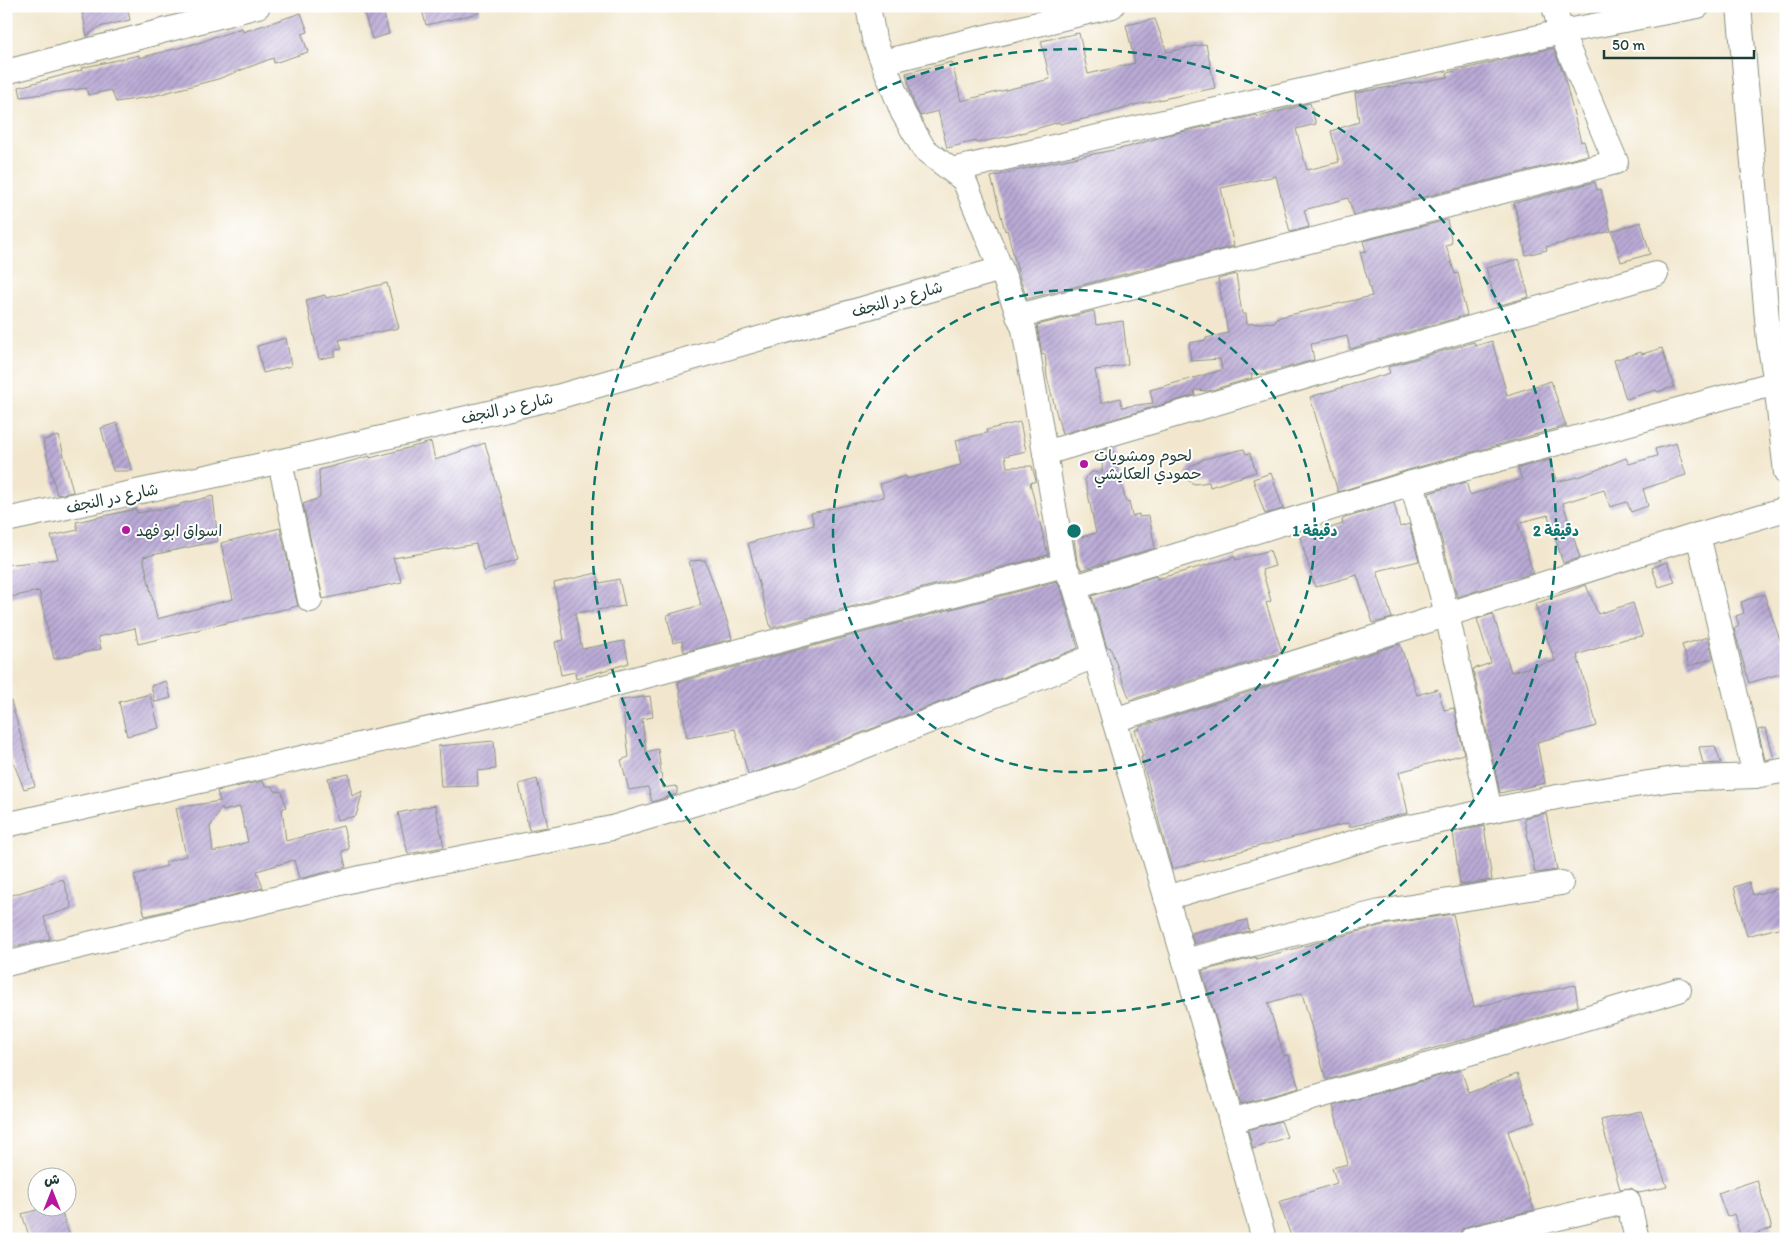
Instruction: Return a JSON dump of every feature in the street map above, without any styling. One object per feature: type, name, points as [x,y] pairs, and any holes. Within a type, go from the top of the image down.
[{"type":"street","points":[[6,72],[258,6]]},
{"type":"street","points":[[868,6],[874,39],[903,113],[924,148],[964,180],[1024,329],[1064,565],[1075,587],[1096,656],[1264,1239]]},
{"type":"street","points":[[883,62],[1112,6]]},
{"type":"street","points":[[1018,316],[1616,162],[1562,32],[1554,6]]},
{"type":"street","points":[[952,170],[1562,32],[1698,6]]},
{"type":"street","points":[[1739,6],[1769,341],[1776,383],[1786,473]]},
{"type":"street","name":"شارع در النجف","points":[[6,520],[280,462],[557,397],[1001,269]]},
{"type":"street","points":[[1045,453],[1656,274]]},
{"type":"street","points":[[1075,587],[1412,483],[1776,383]]},
{"type":"street","points":[[280,462],[310,600]]},
{"type":"street","points":[[1412,483],[1447,614],[1490,811]]},
{"type":"street","points":[[1114,720],[1698,535],[1786,509]]},
{"type":"street","points":[[1698,535],[1755,776]]},
{"type":"street","points":[[6,826],[540,704],[1064,565]]},
{"type":"street","points":[[6,964],[365,877],[612,828],[791,775],[1096,656]]},
{"type":"street","points":[[1166,898],[1396,830],[1557,797],[1674,779],[1755,776],[1786,770]]},
{"type":"street","points":[[1185,961],[1380,912],[1561,882]]},
{"type":"street","points":[[1231,1121],[1680,990]]},
{"type":"street","points":[[1484,1237],[1628,1202],[1637,1239]]},
{"type":"building","points":[[81,6],[127,6],[130,20],[99,27],[87,36]]},
{"type":"building","points":[[362,6],[382,6],[389,34],[372,39]]},
{"type":"building","points":[[421,6],[479,6],[479,13],[426,25]]},
{"type":"building","points":[[301,13],[308,32],[302,34],[308,52],[274,63],[273,58],[218,79],[149,97],[116,102],[111,90],[88,95],[86,88],[21,97],[19,87],[82,70],[81,68],[139,55],[139,58],[202,42],[242,28],[243,32]]},
{"type":"building","points":[[1155,19],[1167,52],[1206,44],[1215,88],[1130,106],[1098,116],[1060,124],[1059,122],[1015,135],[947,148],[938,111],[920,116],[913,101],[906,73],[952,62],[961,101],[1050,79],[1041,41],[1079,33],[1088,74],[1135,63],[1126,25]]},
{"type":"building","points":[[1553,48],[1563,72],[1581,142],[1584,141],[1588,155],[1354,215],[1348,198],[1304,210],[1309,227],[1290,232],[1276,176],[1221,188],[1234,246],[1027,299],[1007,230],[1005,231],[991,177],[1128,147],[1168,135],[1257,115],[1258,117],[1310,103],[1316,124],[1296,129],[1307,170],[1339,162],[1331,131],[1359,122],[1355,93],[1448,77],[1447,73]]},
{"type":"building","points":[[1595,182],[1597,190],[1601,189],[1611,231],[1546,247],[1547,250],[1526,255],[1514,203]]},
{"type":"building","points":[[1447,220],[1452,243],[1446,245],[1455,274],[1458,273],[1467,315],[1350,349],[1347,336],[1311,344],[1314,360],[1264,374],[1251,374],[1252,378],[1208,391],[1194,390],[1195,395],[1062,434],[1047,377],[1045,354],[1042,355],[1037,325],[1094,311],[1096,325],[1123,321],[1128,364],[1095,370],[1101,403],[1120,398],[1122,407],[1153,403],[1150,390],[1222,370],[1220,359],[1191,361],[1189,343],[1228,333],[1218,279],[1236,274],[1242,314],[1246,314],[1247,324],[1276,322],[1276,318],[1372,296],[1360,252],[1366,251],[1363,241]]},
{"type":"building","points":[[1641,222],[1650,254],[1621,262],[1612,231]]},
{"type":"building","points":[[1519,259],[1529,297],[1497,306],[1486,268]]},
{"type":"building","points":[[387,283],[399,328],[339,340],[342,349],[335,350],[335,356],[319,359],[306,300],[325,295],[326,298]]},
{"type":"building","points":[[286,338],[291,366],[263,373],[257,346]]},
{"type":"building","points":[[1492,341],[1507,395],[1551,381],[1566,426],[1408,470],[1338,492],[1310,397],[1390,373],[1388,367],[1474,342],[1475,346]]},
{"type":"building","points":[[1662,348],[1674,387],[1626,399],[1614,360]]},
{"type":"building","points":[[1020,422],[1026,451],[1005,456],[1007,467],[1032,466],[1036,481],[1030,483],[1048,555],[771,628],[748,543],[814,525],[811,513],[884,497],[880,484],[906,476],[907,479],[961,465],[956,440],[987,433],[986,430]]},
{"type":"building","points":[[117,423],[132,471],[113,471],[101,428]]},
{"type":"building","points":[[59,436],[73,492],[57,495],[43,440]]},
{"type":"building","points":[[431,442],[435,460],[485,443],[518,559],[484,571],[476,544],[393,558],[402,582],[323,599],[303,504],[320,498],[319,470]]},
{"type":"building","points":[[1676,443],[1686,475],[1643,489],[1648,506],[1631,512],[1627,502],[1610,507],[1604,490],[1563,503],[1580,558],[1563,563],[1548,515],[1518,523],[1533,573],[1457,597],[1429,493],[1466,482],[1470,495],[1522,479],[1518,468],[1549,460],[1557,482],[1584,475],[1626,458],[1629,464],[1657,456],[1655,449]]},
{"type":"building","points":[[1112,448],[1126,502],[1129,501],[1132,516],[1139,514],[1139,517],[1149,516],[1155,548],[1082,570],[1077,561],[1074,539],[1096,533],[1085,479],[1092,472],[1102,473],[1103,450]]},
{"type":"building","points":[[1244,449],[1246,454],[1250,453],[1256,472],[1210,487],[1209,482],[1195,484],[1187,479],[1186,473],[1191,466],[1204,459]]},
{"type":"building","points":[[1271,473],[1283,509],[1265,514],[1253,479]]},
{"type":"building","points":[[213,496],[218,541],[143,557],[157,619],[233,599],[221,543],[280,528],[298,606],[138,644],[135,628],[98,637],[101,649],[54,659],[39,591],[6,598],[6,565],[58,559],[51,536],[78,530],[76,522],[136,509],[137,513],[180,506],[180,504]]},
{"type":"building","points":[[1394,503],[1400,527],[1409,524],[1419,561],[1377,571],[1392,618],[1373,623],[1357,575],[1315,587],[1300,537],[1343,524],[1342,520],[1345,518]]},
{"type":"building","points":[[1270,550],[1275,566],[1262,570],[1271,601],[1266,603],[1282,652],[1130,700],[1110,647],[1107,648],[1092,596],[1156,576],[1157,579],[1235,557],[1236,560]]},
{"type":"building","points":[[705,560],[732,639],[684,652],[682,641],[673,643],[667,615],[701,605],[689,561]]},
{"type":"building","points":[[1667,562],[1675,582],[1659,587],[1652,568]]},
{"type":"building","points":[[597,573],[600,583],[619,579],[625,606],[575,613],[582,649],[624,641],[629,663],[576,679],[575,672],[561,675],[555,642],[564,640],[554,583]]},
{"type":"building","points":[[1057,581],[1078,648],[787,762],[748,774],[735,729],[687,738],[678,682]]},
{"type":"building","points":[[1586,585],[1598,614],[1633,603],[1643,636],[1625,639],[1577,655],[1597,726],[1537,742],[1545,783],[1500,793],[1473,669],[1491,663],[1477,619],[1493,614],[1511,672],[1555,661],[1535,604]]},
{"type":"building","points":[[1764,594],[1786,657],[1786,672],[1749,683],[1734,629],[1739,626],[1736,616],[1744,613],[1741,602]]},
{"type":"building","points":[[1708,637],[1713,658],[1689,666],[1682,645]]},
{"type":"building","points":[[1400,644],[1417,695],[1438,689],[1444,710],[1454,708],[1464,754],[1399,772],[1408,813],[1349,827],[1348,823],[1172,869],[1135,730],[1140,729],[1139,727]]},
{"type":"building","points":[[166,681],[171,698],[155,702],[151,686]]},
{"type":"building","points":[[150,694],[159,728],[127,736],[119,702]]},
{"type":"building","points":[[650,696],[653,717],[642,719],[646,752],[658,749],[663,788],[677,787],[677,794],[652,802],[648,787],[629,790],[621,760],[629,757],[622,700]]},
{"type":"building","points":[[11,701],[35,786],[24,789],[6,744],[6,702]]},
{"type":"building","points":[[1766,728],[1774,758],[1765,760],[1758,730]]},
{"type":"building","points":[[494,741],[496,769],[477,771],[478,786],[441,787],[438,746]]},
{"type":"building","points":[[1715,746],[1721,763],[1703,764],[1699,747]]},
{"type":"building","points":[[349,774],[352,796],[363,791],[356,816],[337,820],[328,778]]},
{"type":"building","points":[[537,779],[548,827],[529,830],[519,784]]},
{"type":"building","points":[[263,781],[265,786],[272,786],[275,791],[282,792],[286,807],[282,809],[286,841],[343,826],[349,849],[342,851],[346,867],[299,879],[294,860],[257,871],[263,888],[145,916],[134,875],[167,866],[165,862],[186,856],[176,808],[220,801],[217,791]],"holes":[[[222,807],[223,811],[240,807],[248,842],[213,852],[210,827]]]},
{"type":"building","points":[[435,805],[444,847],[408,854],[398,813]]},
{"type":"building","points":[[1546,813],[1557,870],[1535,873],[1524,818]]},
{"type":"building","points":[[1484,826],[1492,880],[1460,885],[1453,832]]},
{"type":"building","points":[[63,879],[72,908],[44,917],[50,939],[6,948],[6,897]]},
{"type":"building","points":[[1749,882],[1753,895],[1781,888],[1786,908],[1781,910],[1786,926],[1747,936],[1734,887]]},
{"type":"building","points":[[1453,914],[1474,1007],[1575,985],[1578,1006],[1326,1080],[1302,993],[1268,1003],[1284,1056],[1288,1055],[1299,1088],[1241,1104],[1202,971],[1256,957],[1256,959],[1383,925]]},
{"type":"building","points":[[1247,920],[1249,931],[1194,944],[1191,933]]},
{"type":"building","points":[[1461,1070],[1469,1093],[1517,1074],[1535,1121],[1508,1131],[1534,1210],[1469,1226],[1462,1229],[1459,1237],[1453,1239],[1292,1239],[1279,1202],[1337,1183],[1332,1168],[1348,1164],[1333,1106]]},
{"type":"building","points":[[1641,1111],[1667,1187],[1639,1193],[1631,1188],[1620,1189],[1601,1120]]},
{"type":"building","points":[[1281,1121],[1287,1137],[1253,1149],[1248,1130]]},
{"type":"building","points":[[1757,1180],[1772,1228],[1741,1239],[1734,1214],[1727,1217],[1718,1193]]},
{"type":"building","points":[[28,1212],[28,1218],[64,1218],[71,1239],[30,1239],[22,1214]]},
{"type":"place","name":"لحوم ومشويات حمودي العكايشي","points":[[1084,464]]},
{"type":"place","name":"اسواق ابو فهد","points":[[126,530]]}]
